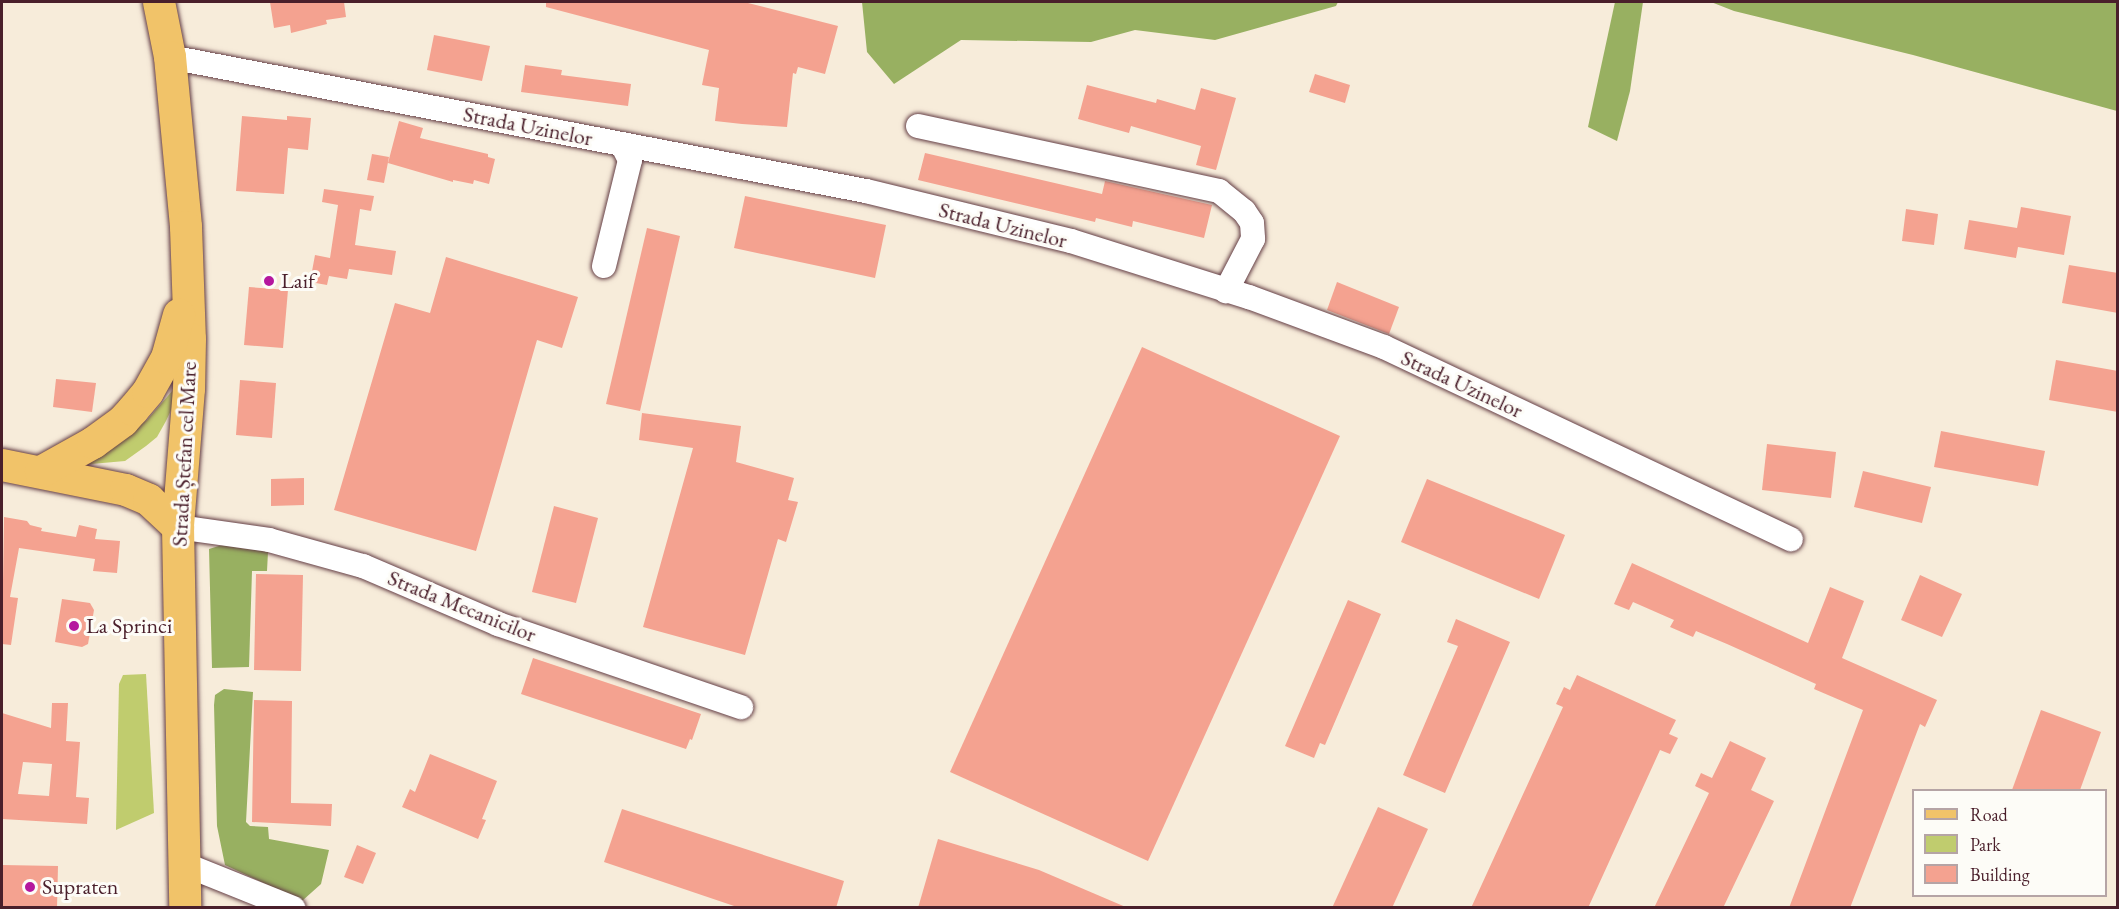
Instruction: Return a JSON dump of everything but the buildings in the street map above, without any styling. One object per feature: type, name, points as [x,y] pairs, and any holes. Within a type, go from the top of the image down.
[{"type":"main road","name":"Strada Ștefan cel Mare","points":[[159,2],[170,57],[186,227],[186,288],[190,339],[189,389],[178,527],[185,908]]},
{"type":"main road","points":[[40,472],[112,430],[148,392],[172,344],[186,288]]},
{"type":"main road","points":[[2,465],[126,490],[149,500],[178,527]]},
{"type":"street","name":"Strada Uzinelor","points":[[170,57],[866,191],[1071,241],[1249,297],[1384,346],[1791,540]]},
{"type":"street","points":[[918,126],[1219,191],[1244,211],[1252,223],[1253,239],[1226,291]]},
{"type":"street","points":[[604,266],[630,160],[622,144]]},
{"type":"street","name":"Strada Mecanicilor","points":[[178,527],[270,540],[363,566],[498,624],[741,707]]},
{"type":"street","points":[[184,864],[293,908]]},
{"type":"green space","points":[[862,2],[1338,2],[1336,6],[1215,40],[1135,30],[1091,42],[961,40],[894,84],[867,52]]},
{"type":"green space","points":[[1615,2],[1643,2],[1630,91],[1617,141],[1588,127]]},
{"type":"green space","points":[[1711,2],[2117,2],[2117,111],[1913,55],[1734,11]]},
{"type":"green space","points":[[174,389],[173,406],[166,421],[157,437],[146,446],[125,461],[80,465],[147,420]]},
{"type":"green space","points":[[222,545],[268,552],[267,571],[252,571],[249,667],[212,668],[209,549]]},
{"type":"green space","points":[[146,674],[154,813],[116,830],[119,684],[123,675]]},
{"type":"green space","points":[[224,689],[253,692],[246,822],[250,826],[268,827],[269,839],[329,850],[321,884],[302,901],[225,865],[217,826],[214,705],[215,695]]},
{"type":"place","name":"Laif","points":[[269,281]]},
{"type":"place","name":"La Sprinci","points":[[74,626]]},
{"type":"place","name":"Supraten","points":[[30,887]]}]
